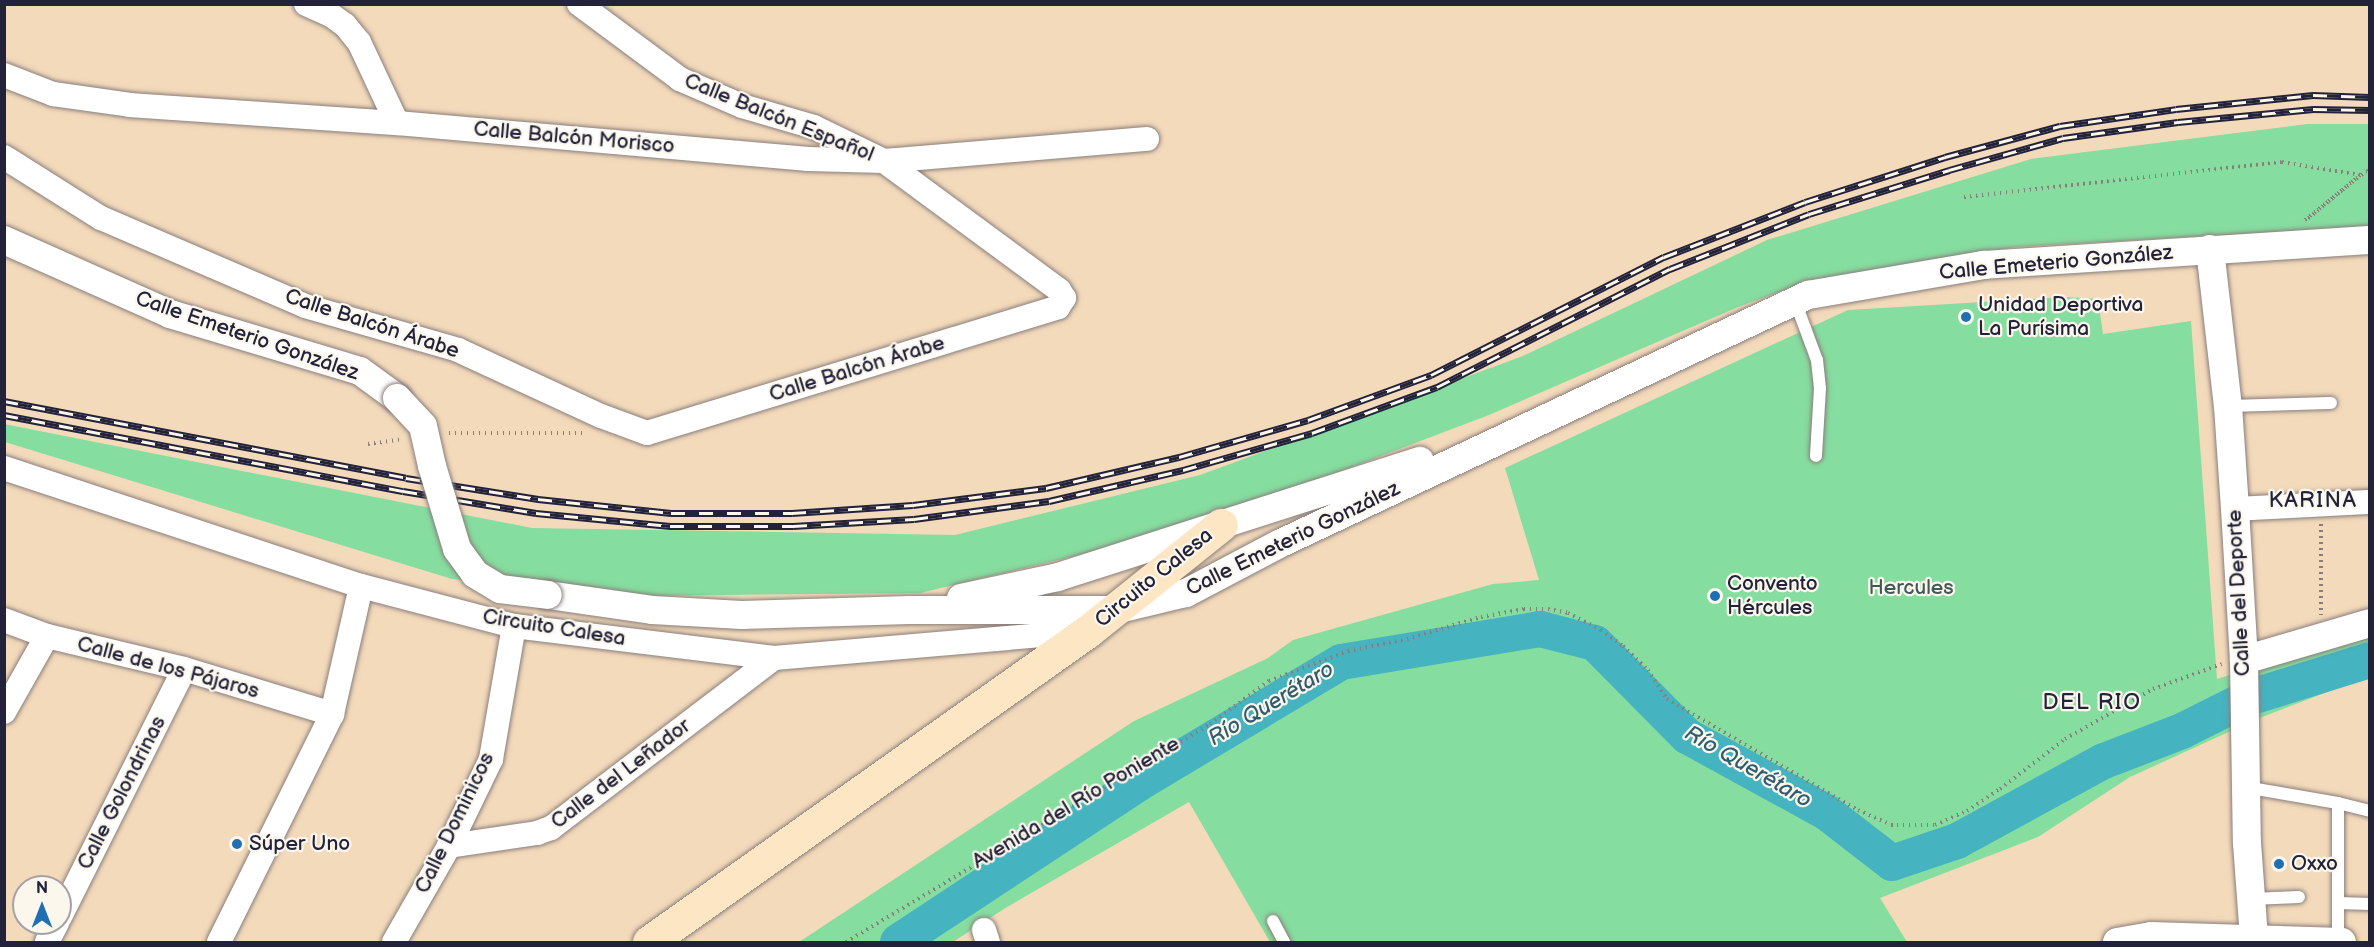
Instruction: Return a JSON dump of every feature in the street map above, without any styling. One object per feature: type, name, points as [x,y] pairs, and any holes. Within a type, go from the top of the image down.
[{"type":"main road","name":"Circuito Calesa","points":[[649,942],[1088,631],[1221,525]]},
{"type":"street","points":[[306,4],[331,15],[359,42],[397,123]]},
{"type":"street","name":"Calle Balcón Español","points":[[579,4],[680,79],[742,106],[814,127],[884,161],[1059,290],[1064,298]]},
{"type":"street","name":"Calle Balcón Morisco","points":[[4,75],[53,94],[130,105],[397,123],[808,159],[884,161],[1147,139]]},
{"type":"street","name":"Calle Balcón Árabe","points":[[4,158],[101,218],[305,306],[458,350],[601,416],[647,433],[1058,307],[1064,298]]},
{"type":"street","name":"Calle Emeterio González","points":[[4,240],[170,314],[360,371],[397,398],[423,426],[432,466],[457,549],[475,574],[500,588],[652,610],[741,615],[909,610],[1115,610],[1186,593],[1279,544],[1808,296],[1983,265],[2370,240]]},
{"type":"street","name":"Calle del Deporte","points":[[2210,249],[2228,406],[2235,509],[2244,666],[2245,787],[2254,938]]},
{"type":"street","name":"Calle Emeterio González","points":[[909,610],[1058,577],[1522,429]]},
{"type":"street","name":"Circuito Calesa","points":[[4,468],[361,586],[514,626],[774,658],[1088,631]]},
{"type":"street","points":[[2235,509],[2370,502]]},
{"type":"street","points":[[1268,510],[1283,526],[1279,544]]},
{"type":"street","points":[[219,942],[332,714],[361,586]]},
{"type":"street","name":"Calle de los Pájaros","points":[[4,621],[47,636],[184,669],[332,714]]},
{"type":"street","points":[[2244,666],[2370,623]]},
{"type":"street","name":"Calle Dominicos","points":[[394,942],[449,846],[491,759],[514,626]]},
{"type":"street","points":[[4,712],[47,636]]},
{"type":"street","name":"Calle del Leñador","points":[[449,846],[537,833],[551,828],[774,658]]},
{"type":"street","name":"Calle Golondrinas","points":[[72,893],[184,669]]},
{"type":"street","points":[[2116,942],[2151,936],[2341,942]]},
{"type":"lane","points":[[1795,301],[1817,360],[1820,388],[1816,456]]},
{"type":"lane","points":[[2228,406],[2331,403]]},
{"type":"lane","points":[[2245,787],[2338,803],[2370,811]]},
{"type":"lane","points":[[2338,803],[2338,903],[2341,942]]},
{"type":"lane","points":[[2251,899],[2299,897]]},
{"type":"lane","points":[[2338,903],[2370,904]]},
{"type":"lane","points":[[1273,921],[1284,942]]},
{"type":"path","points":[[1964,197],[2282,162],[2360,175],[2302,223],[2366,171],[2370,172]]},
{"type":"path","points":[[443,433],[587,433]]},
{"type":"path","points":[[368,444],[411,438]]},
{"type":"path","points":[[2321,505],[2321,639]]},
{"type":"path","name":"Avenida del Río Poniente","points":[[846,942],[1210,724],[1269,681],[1348,651],[1407,639],[1481,617],[1524,609],[1548,609],[1576,617],[1601,630],[1623,646],[1648,670],[1667,699],[1858,810],[1891,825],[1935,825],[1967,811],[2000,789],[2065,739],[2154,689],[2199,671],[2244,666]]},
{"type":"green space","points":[[2307,124],[2369,124],[2369,227],[2016,247],[1808,281],[1738,307],[1489,415],[1188,529],[920,593],[627,596],[452,579],[5,442],[4,424],[532,528],[955,535],[1200,475],[1523,356],[1767,240],[2031,159]]},
{"type":"green space","name":"Hercules","points":[[2066,297],[2098,299],[2103,334],[2191,321],[2217,679],[2369,629],[2369,676],[2257,719],[2130,777],[2038,837],[1880,898],[1907,942],[1270,942],[1189,802],[1007,907],[953,942],[799,942],[1134,721],[1268,658],[1293,640],[1493,584],[1539,580],[1505,468],[1848,310]]},
{"type":"waterway","name":"Río Querétaro","points":[[898,942],[1139,783],[1341,662],[1540,629],[1595,643],[1687,736],[1826,812],[1892,863],[1957,841],[2104,761],[2182,731],[2248,698],[2370,660]]},
{"type":"railway","points":[[4,401],[406,478],[538,499],[671,513],[792,513],[913,505],[1046,488],[1179,457],[1308,420],[1431,375],[1664,257],[1805,202],[1945,157],[2060,126],[2176,109],[2313,95],[2370,97]]},
{"type":"railway","points":[[4,415],[403,491],[536,513],[670,526],[793,526],[914,519],[1049,501],[1183,470],[1312,433],[1437,387],[1670,269],[1809,214],[1949,170],[2063,138],[2178,122],[2313,109],[2370,110]]},
{"type":"place","name":"Unidad Deportiva La Purísima","points":[[1966,317]]},
{"type":"place","name":"Convento Hércules","points":[[1715,596]]},
{"type":"place","name":"Súper Uno","points":[[237,844]]},
{"type":"place","name":"Oxxo","points":[[2279,864]]},
{"type":"district","name":"KARINA","points":[[2313,501]]},
{"type":"district","name":"DEL RIO","points":[[2092,703]]}]
